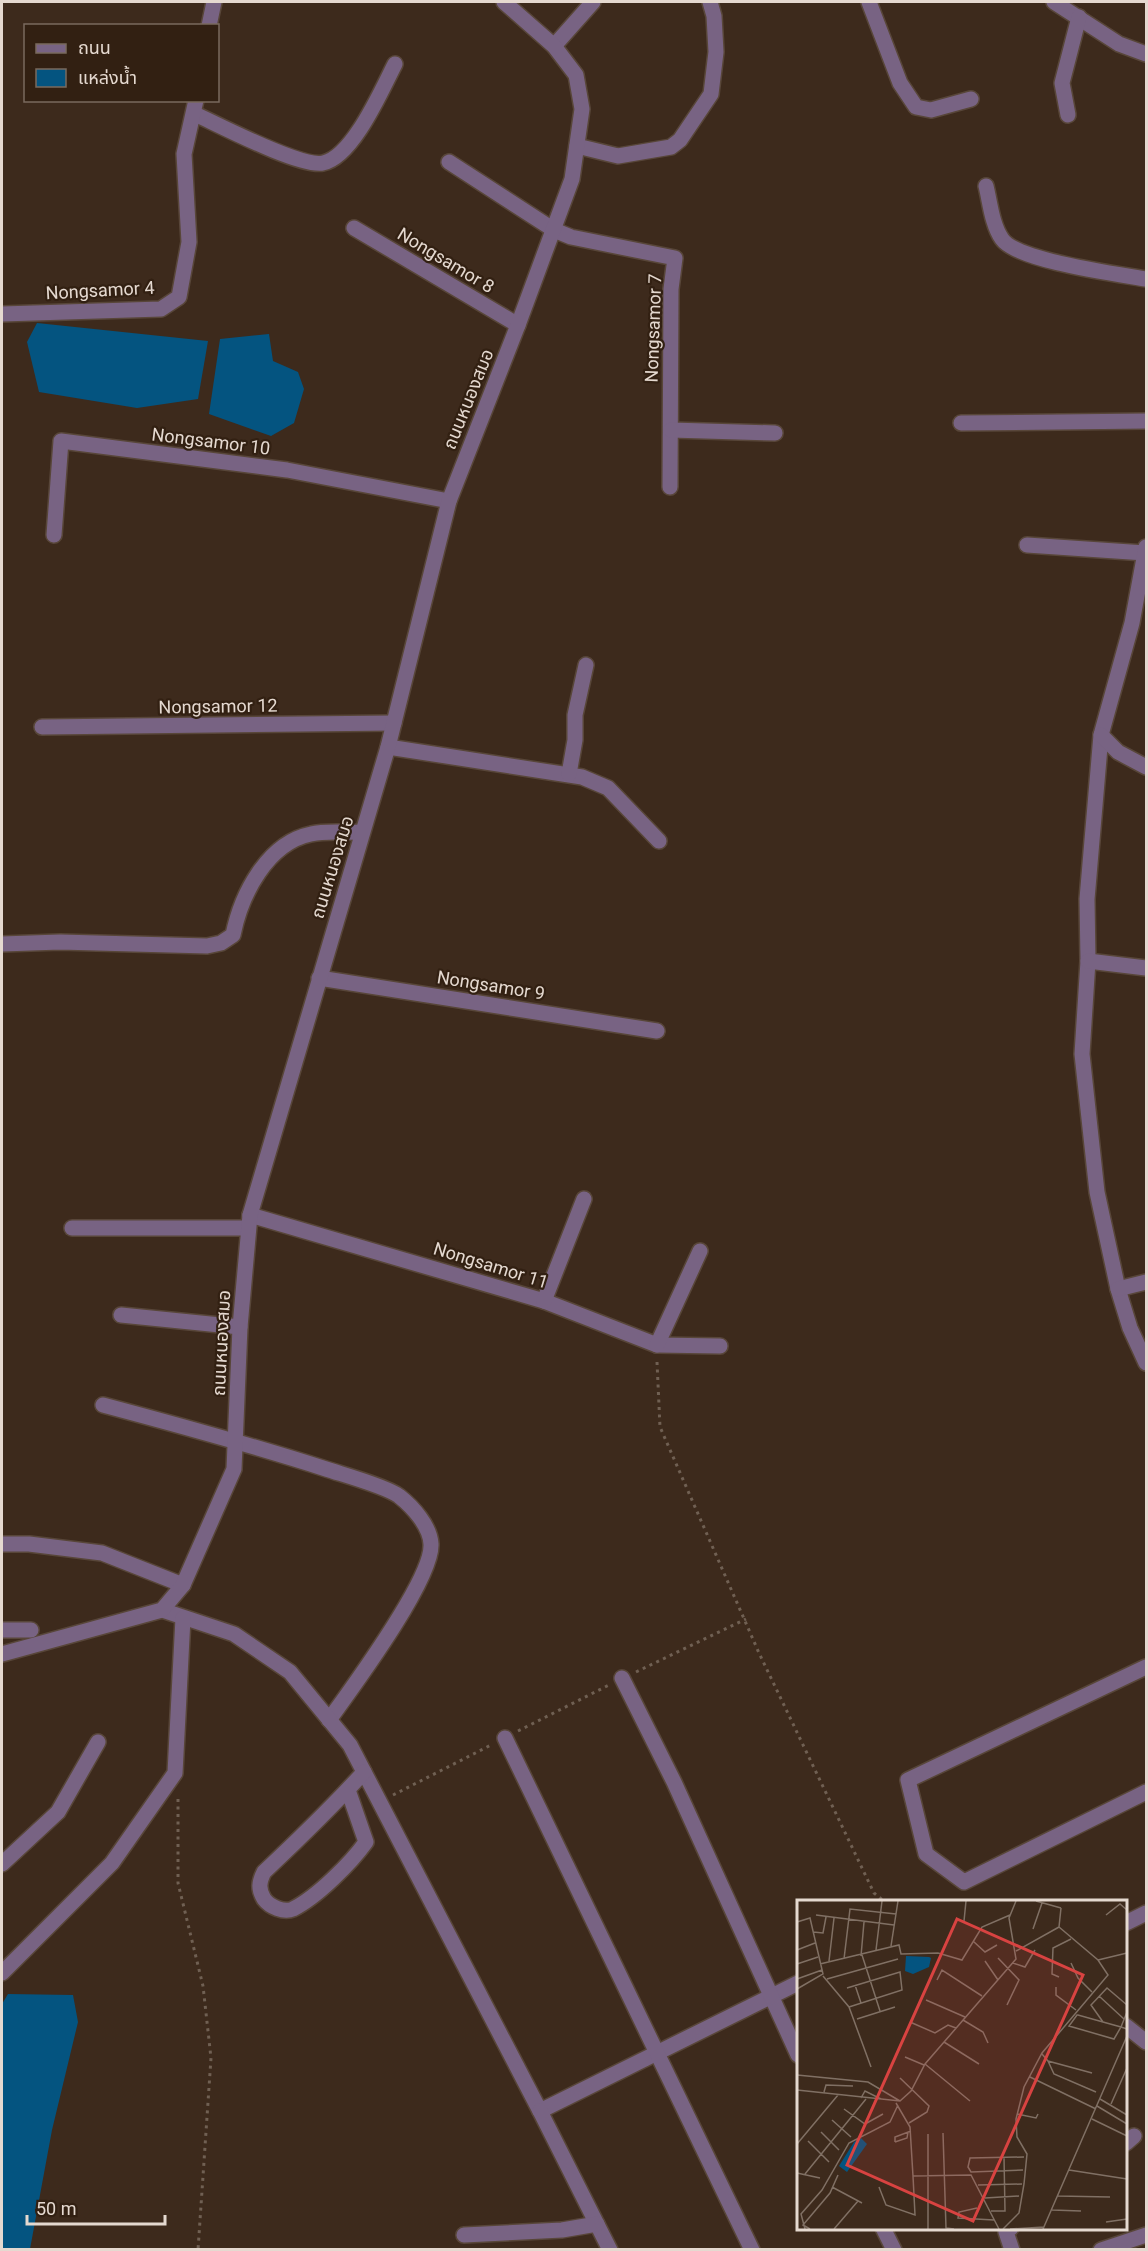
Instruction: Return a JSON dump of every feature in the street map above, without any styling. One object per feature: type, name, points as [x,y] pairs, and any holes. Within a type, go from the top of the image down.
[{"type":"street","points":[[209,24],[214,2]]},
{"type":"street","name":"ถนนหนองสมอ","points":[[162,1610],[183,1585],[234,1469],[240,1327],[249,1221],[388,747],[449,501],[518,326],[572,179],[582,109],[576,75],[554,46],[504,2]]},
{"type":"street","points":[[554,46],[593,2]]},
{"type":"street","points":[[577,146],[618,156],[671,147],[680,140],[711,94],[716,52],[714,16],[710,2]]},
{"type":"street","points":[[869,2],[900,83],[916,107],[932,110],[971,99]]},
{"type":"street","points":[[1054,2],[1119,44],[1146,54]]},
{"type":"street","points":[[1068,115],[1062,83],[1079,18]]},
{"type":"street","points":[[195,107],[302,161],[325,163],[341,153],[353,139],[395,64]]},
{"type":"street","name":"Nongsamor 4","points":[[2,314],[161,309],[179,297],[189,242],[184,154],[195,107]]},
{"type":"street","points":[[449,162],[554,231]]},
{"type":"street","points":[[986,186],[998,231],[1006,244],[1052,262],[1146,279]]},
{"type":"street","name":"Nongsamor 8","points":[[354,228],[518,326]]},
{"type":"street","name":"Nongsamor 7","points":[[554,231],[571,237],[675,258],[671,289],[670,487]]},
{"type":"street","points":[[961,423],[1146,421]]},
{"type":"street","points":[[671,430],[775,433]]},
{"type":"street","name":"Nongsamor 10","points":[[54,535],[61,441],[287,470],[449,501]]},
{"type":"street","points":[[1027,545],[1146,550],[1132,623],[1101,735],[1087,899],[1088,961],[1082,1054],[1096,1192],[1118,1289],[1130,1328],[1146,1363]]},
{"type":"street","points":[[569,774],[575,740],[575,716],[586,665]]},
{"type":"street","name":"Nongsamor 12","points":[[42,727],[394,723]]},
{"type":"street","points":[[1101,735],[1118,753],[1146,767]]},
{"type":"street","points":[[388,747],[569,774],[608,788],[659,841]]},
{"type":"street","points":[[2,944],[60,942],[207,946],[221,944],[233,935],[238,911],[249,887],[279,852],[293,840],[312,834],[362,832]]},
{"type":"street","points":[[1088,961],[1146,968]]},
{"type":"street","name":"Nongsamor 9","points":[[319,978],[657,1031]]},
{"type":"street","points":[[544,1301],[584,1199]]},
{"type":"street","name":"Nongsamor 11","points":[[72,1228],[249,1221],[544,1301],[657,1345],[720,1346]]},
{"type":"street","points":[[657,1345],[700,1251]]},
{"type":"street","points":[[1118,1289],[1146,1282]]},
{"type":"street","points":[[121,1315],[240,1327]]},
{"type":"street","points":[[103,1405],[237,1440],[397,1495],[421,1519],[431,1542],[431,1554],[424,1573],[372,1661],[329,1720]]},
{"type":"street","points":[[2,1544],[29,1544],[102,1553],[183,1585]]},
{"type":"street","points":[[2,1654],[162,1610],[234,1634],[290,1671],[350,1745],[381,1801],[610,2250]]},
{"type":"street","points":[[2,1973],[112,1863],[175,1773],[183,1618]]},
{"type":"street","points":[[2,1630],[31,1630]]},
{"type":"street","points":[[1146,1667],[909,1780],[926,1854],[964,1882],[1146,1792]]},
{"type":"street","points":[[622,1678],[674,1782],[797,2053]]},
{"type":"street","points":[[505,1738],[752,2250]]},
{"type":"street","points":[[2,1864],[58,1812],[98,1742]]},
{"type":"street","points":[[348,1790],[366,1842],[314,1893],[292,1910],[279,1910],[266,1901],[261,1892],[259,1884],[264,1872],[364,1772]]},
{"type":"street","points":[[1127,1922],[1146,1913]]},
{"type":"street","points":[[540,2111],[797,1984]]},
{"type":"street","points":[[1127,2028],[1146,2042]]},
{"type":"street","points":[[464,2235],[562,2230],[597,2224]]},
{"type":"street","points":[[884,2230],[894,2250]]},
{"type":"street","points":[[1009,2230],[1006,2232],[1012,2250]]},
{"type":"street","points":[[1101,2250],[1146,2235]]},
{"type":"path","points":[[657,1345],[660,1427],[746,1619],[874,1893],[883,1900]]},
{"type":"path","points":[[381,1801],[622,1678],[746,1619]]},
{"type":"path","points":[[175,1773],[178,1791],[178,1883],[203,1986],[211,2058],[198,2250]]},
{"type":"water","points":[[37,323],[208,341],[198,399],[137,408],[39,392],[27,342]]},
{"type":"water","points":[[269,334],[273,361],[298,372],[304,389],[294,423],[271,436],[209,414],[220,339]]},
{"type":"water","points":[[8,1994],[73,1995],[78,2022],[52,2130],[30,2249],[2,2249],[2,2004]]}]
